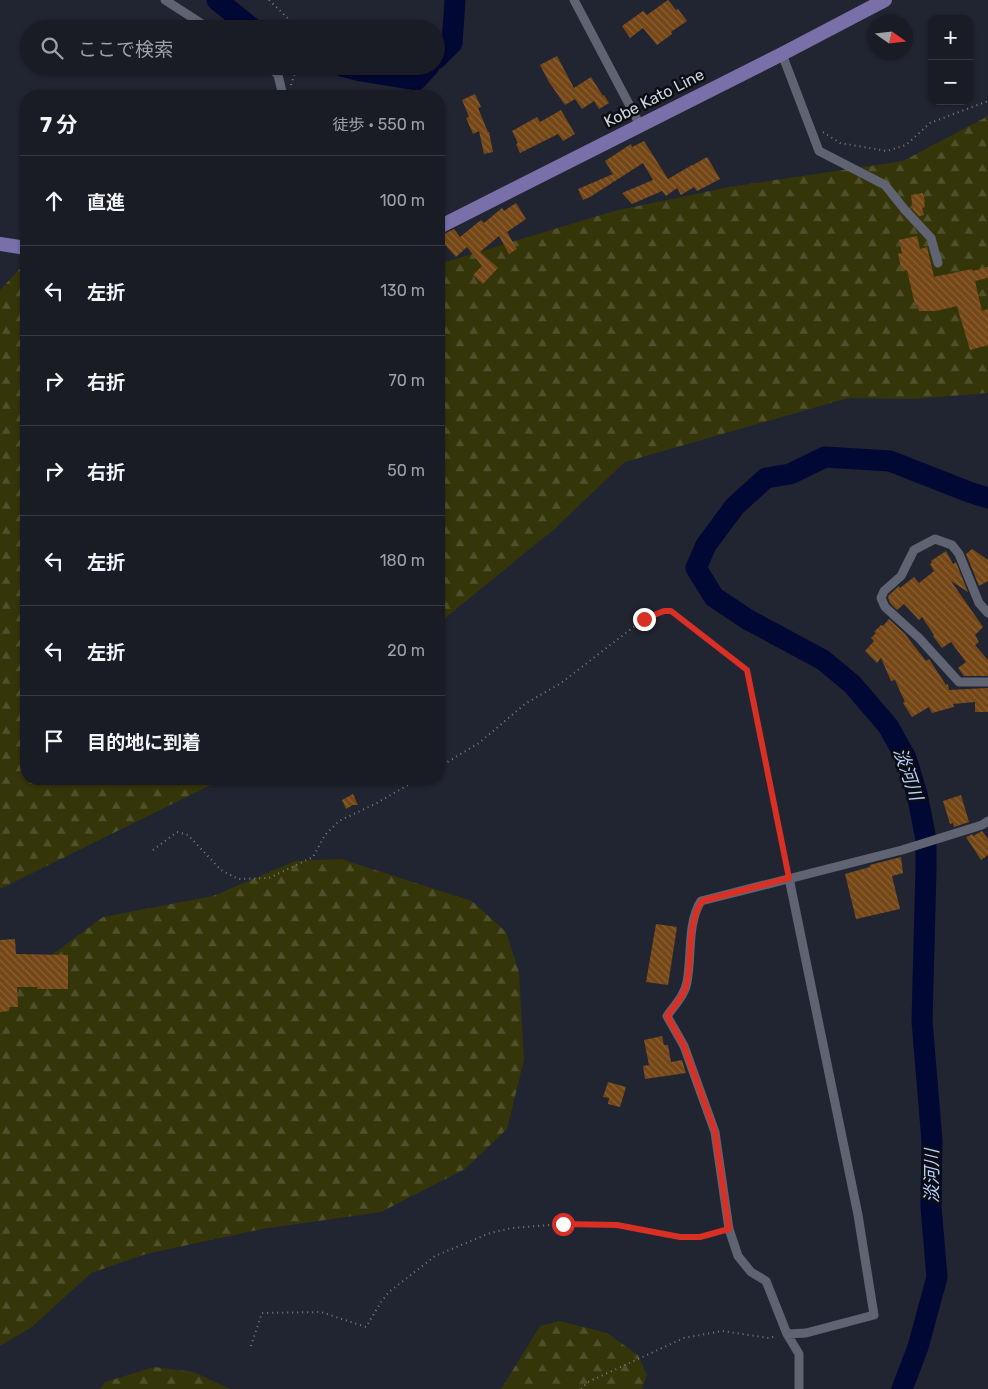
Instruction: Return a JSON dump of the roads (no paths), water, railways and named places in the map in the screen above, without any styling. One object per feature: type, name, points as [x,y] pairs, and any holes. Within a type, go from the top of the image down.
[{"type":"main road","name":"Kobe Kato Line","points":[[445,224],[782,54],[869,4],[885,0]]},
{"type":"main road","points":[[0,244],[20,247]]},
{"type":"street","points":[[165,0],[196,20]]},
{"type":"street","points":[[574,0],[640,125]]},
{"type":"street","points":[[782,54],[818,151],[885,185],[931,238],[938,263]]},
{"type":"street","points":[[278,75],[282,90]]},
{"type":"street","points":[[988,613],[979,602],[959,554],[952,545],[935,539],[914,550],[901,576],[884,591],[881,598],[885,607],[919,638],[959,682],[988,682]]},
{"type":"street","points":[[799,1389],[799,1354],[787,1334],[766,1281],[752,1272],[738,1256],[729,1229],[715,1132],[684,1046],[667,1016],[687,984],[694,919],[697,908],[702,901],[902,850],[951,836],[982,825],[988,820]]},
{"type":"street","points":[[787,1334],[806,1333],[874,1315],[858,1215],[789,878]]},
{"type":"waterway","points":[[217,0],[242,20]]},
{"type":"waterway","points":[[445,50],[452,43],[455,0]]},
{"type":"waterway","points":[[385,75],[416,80],[421,75]]},
{"type":"waterway","name":"淡河川","points":[[902,1389],[918,1347],[937,1277],[931,1207],[932,1141],[922,1021],[926,839],[917,794],[906,758],[888,726],[852,684],[823,660],[747,619],[714,597],[696,568],[706,545],[735,506],[766,478],[790,474],[825,457],[890,461],[988,498]]}]
